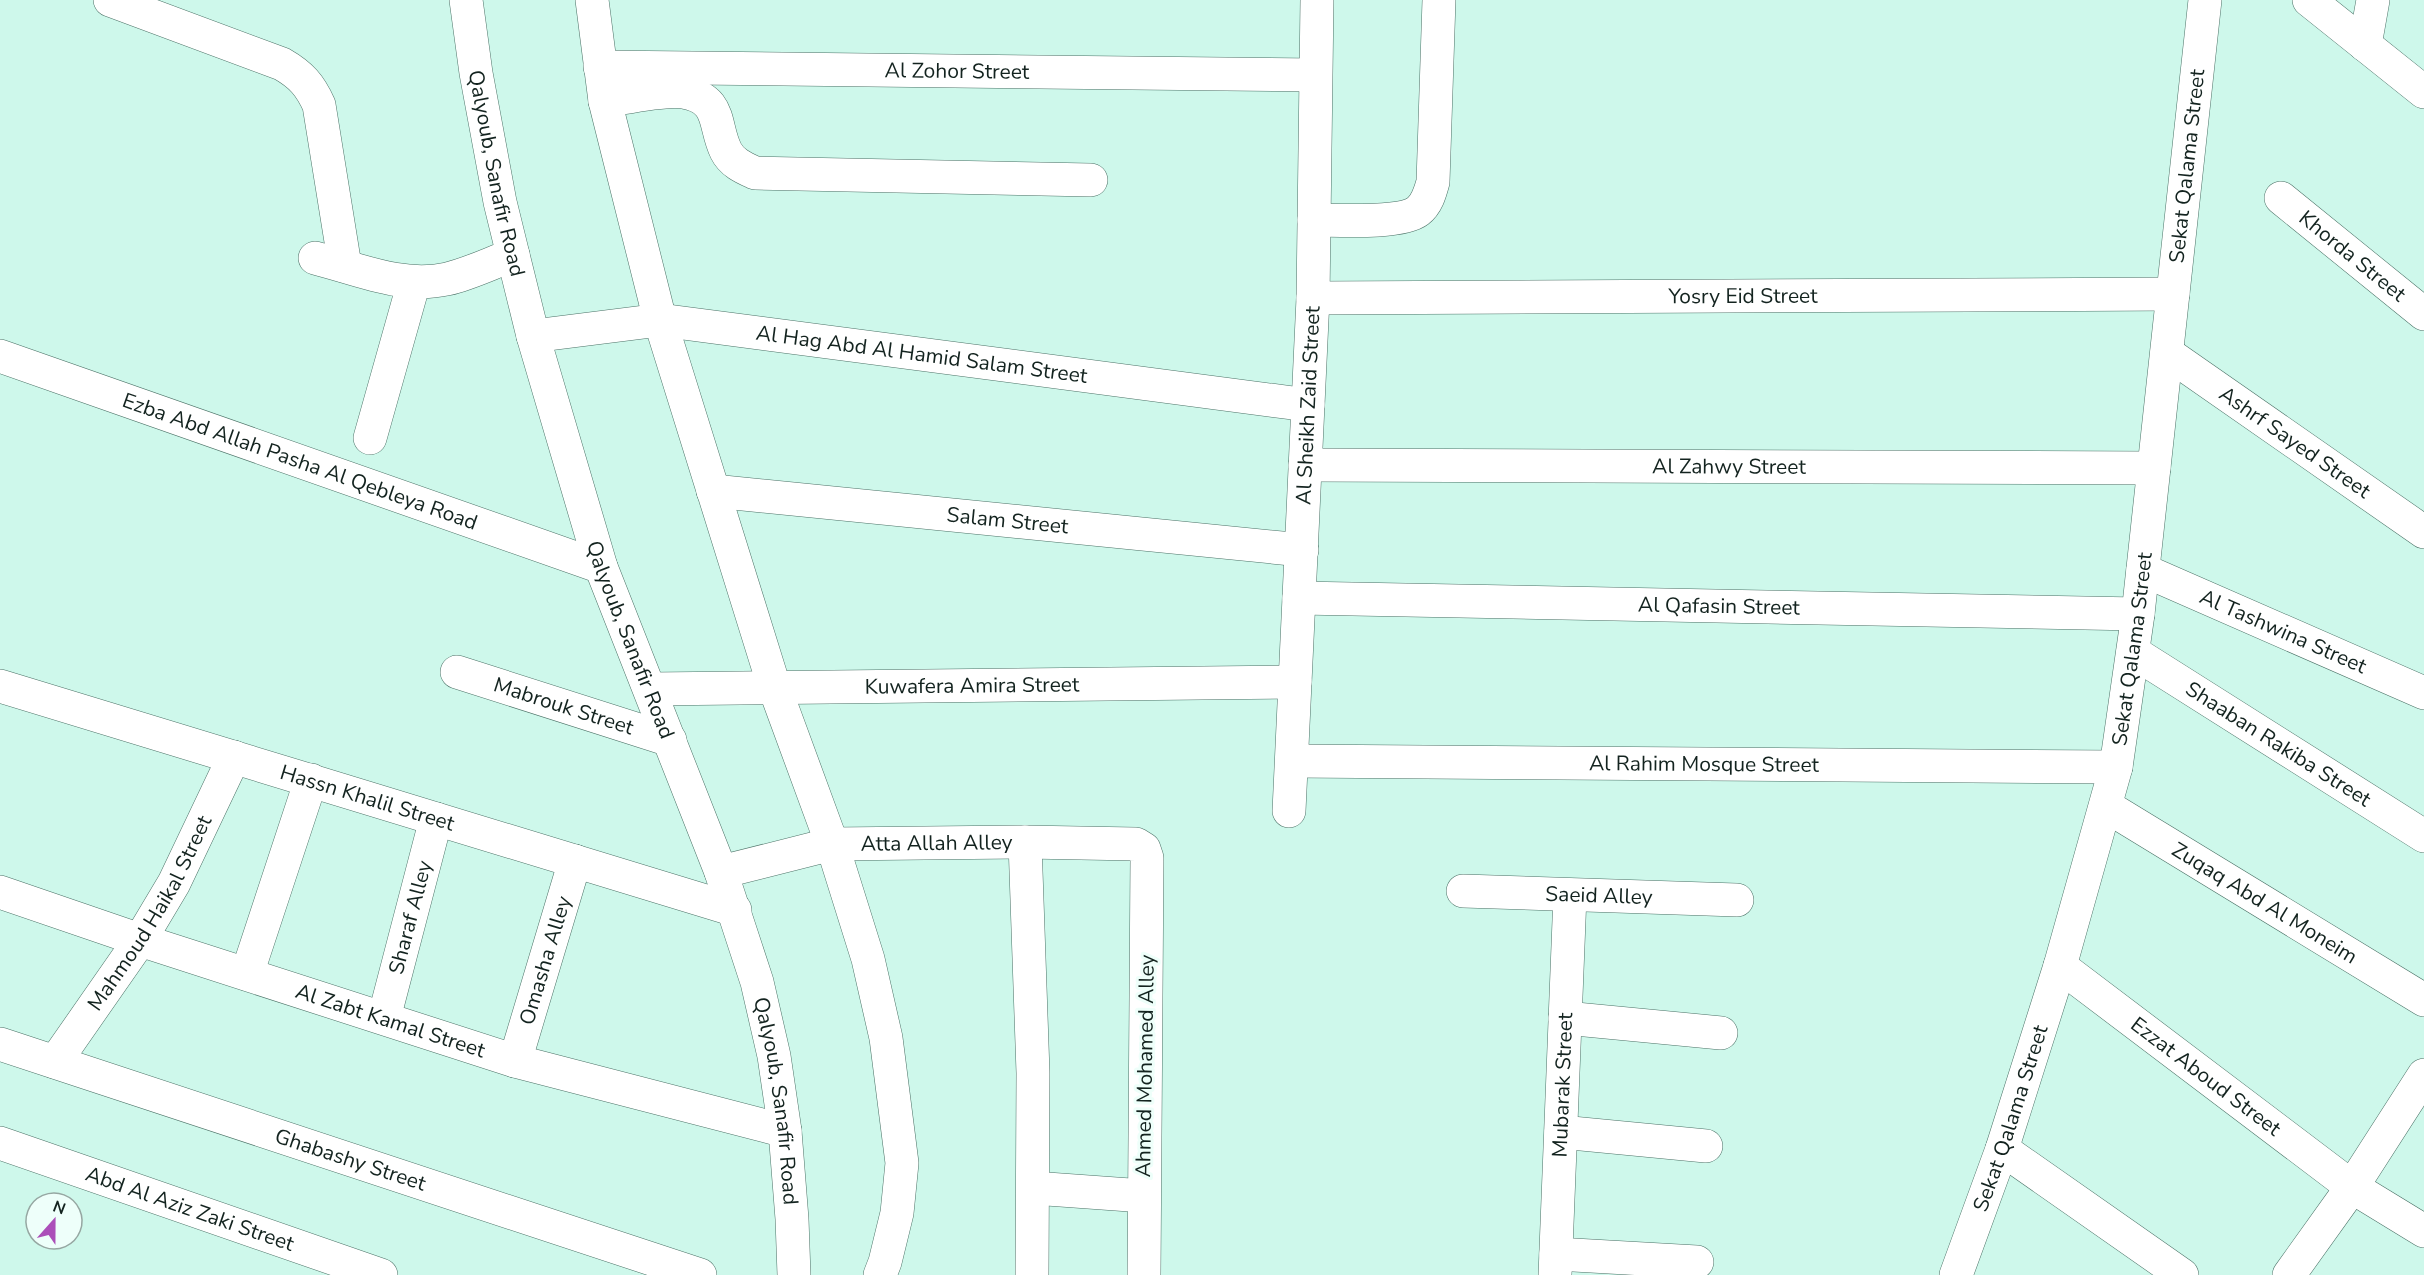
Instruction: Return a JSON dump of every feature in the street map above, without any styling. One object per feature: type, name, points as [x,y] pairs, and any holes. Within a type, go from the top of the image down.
[{"type":"street","points":[[110,0],[282,64],[299,74],[311,88],[319,105],[330,262],[396,280],[414,282],[449,279],[513,255]]},
{"type":"street","name":"Qalyoub, Sanafir Road","points":[[466,0],[476,73],[500,202],[533,336],[601,567],[721,872],[757,982],[774,1056],[785,1131],[794,1275]]},
{"type":"street","points":[[592,0],[605,101],[660,320],[774,686],[832,844],[868,959],[886,1038],[902,1162],[898,1203],[880,1275]]},
{"type":"street","name":"Al Sheikh Zaid Street","points":[[1289,811],[1313,298],[1317,0]]},
{"type":"street","points":[[1314,220],[1403,218],[1418,211],[1429,198],[1433,182],[1439,0]]},
{"type":"street","name":"Sekat Qalama Street","points":[[1956,1275],[2002,1149],[2060,966],[2116,767],[2138,614],[2205,0]]},
{"type":"street","points":[[2309,0],[2424,92]]},
{"type":"street","points":[[2365,45],[2373,0]]},
{"type":"street","name":"Al Zohor Street","points":[[600,67],[1315,75]]},
{"type":"street","points":[[605,101],[675,92],[695,96],[707,103],[716,114],[726,151],[734,161],[755,173],[1091,180]]},
{"type":"street","name":"Khorda Street","points":[[2281,198],[2424,314]]},
{"type":"street","points":[[370,438],[414,282]]},
{"type":"street","name":"Yosry Eid Street","points":[[1313,298],[2173,294]]},
{"type":"street","name":"Al Hag Abd Al Hamid Salam Street","points":[[533,336],[660,320],[1308,405]]},
{"type":"street","name":"Ashrf Sayed Street","points":[[2167,353],[2424,532]]},
{"type":"street","name":"Ezba Abd Allah Pasha Al Qebleya Road","points":[[0,356],[601,567]]},
{"type":"street","name":"Al Zahwy Street","points":[[1305,465],[2154,468]]},
{"type":"street","name":"Salam Street","points":[[713,491],[1302,550]]},
{"type":"street","name":"Al Tashwina Street","points":[[2143,570],[2424,693]]},
{"type":"street","name":"Al Qafasin Street","points":[[1299,598],[2138,614]]},
{"type":"street","name":"Shaaban Rakiba Street","points":[[2133,652],[2424,836]]},
{"type":"street","name":"Mabrouk Street","points":[[457,672],[670,740]]},
{"type":"street","name":"Kuwafera Amira Street","points":[[650,688],[1295,682]]},
{"type":"street","name":"Hassn Khalil Street","points":[[0,686],[735,910]]},
{"type":"street","name":"Mahmoud Haikal Street","points":[[55,1062],[140,940],[174,882],[234,757]]},
{"type":"street","name":"Al Rahim Mosque Street","points":[[1292,761],[2116,767]]},
{"type":"street","points":[[247,974],[310,780]]},
{"type":"street","name":"Zuqaq Abd Al Moneim","points":[[2106,806],[2424,1000]]},
{"type":"street","name":"Sharaf Alley","points":[[384,1018],[436,819]]},
{"type":"street","points":[[1025,842],[1033,1073],[1032,1275]]},
{"type":"street","name":"Atta Allah Alley","points":[[721,872],[832,844],[1025,842],[1137,844],[1144,849],[1147,858]]},
{"type":"street","name":"Ahmed Mohamed Alley","points":[[1144,1275],[1147,858]]},
{"type":"street","name":"Omasha Alley","points":[[515,1061],[575,861]]},
{"type":"street","name":"Saeid Alley","points":[[1463,891],[1737,900]]},
{"type":"street","name":"Al Zabt Kamal Street","points":[[0,892],[140,940],[515,1061],[785,1131]]},
{"type":"street","name":"Mubarak Street","points":[[1555,1265],[1570,895]]},
{"type":"street","name":"Ezzat Aboud Street","points":[[2060,966],[2352,1186],[2424,1231]]},
{"type":"street","points":[[1565,1018],[1721,1033]]},
{"type":"street","name":"Ghabashy Street","points":[[0,1044],[700,1275]]},
{"type":"street","points":[[2289,1275],[2352,1186],[2424,1075]]},
{"type":"street","points":[[1560,1131],[1706,1146]]},
{"type":"street","name":"Abd Al Aziz Zaki Street","points":[[0,1143],[329,1267],[381,1275]]},
{"type":"street","points":[[2002,1149],[2182,1275]]},
{"type":"street","points":[[1033,1188],[1144,1196]]},
{"type":"street","points":[[1555,1265],[1696,1262]]}]
